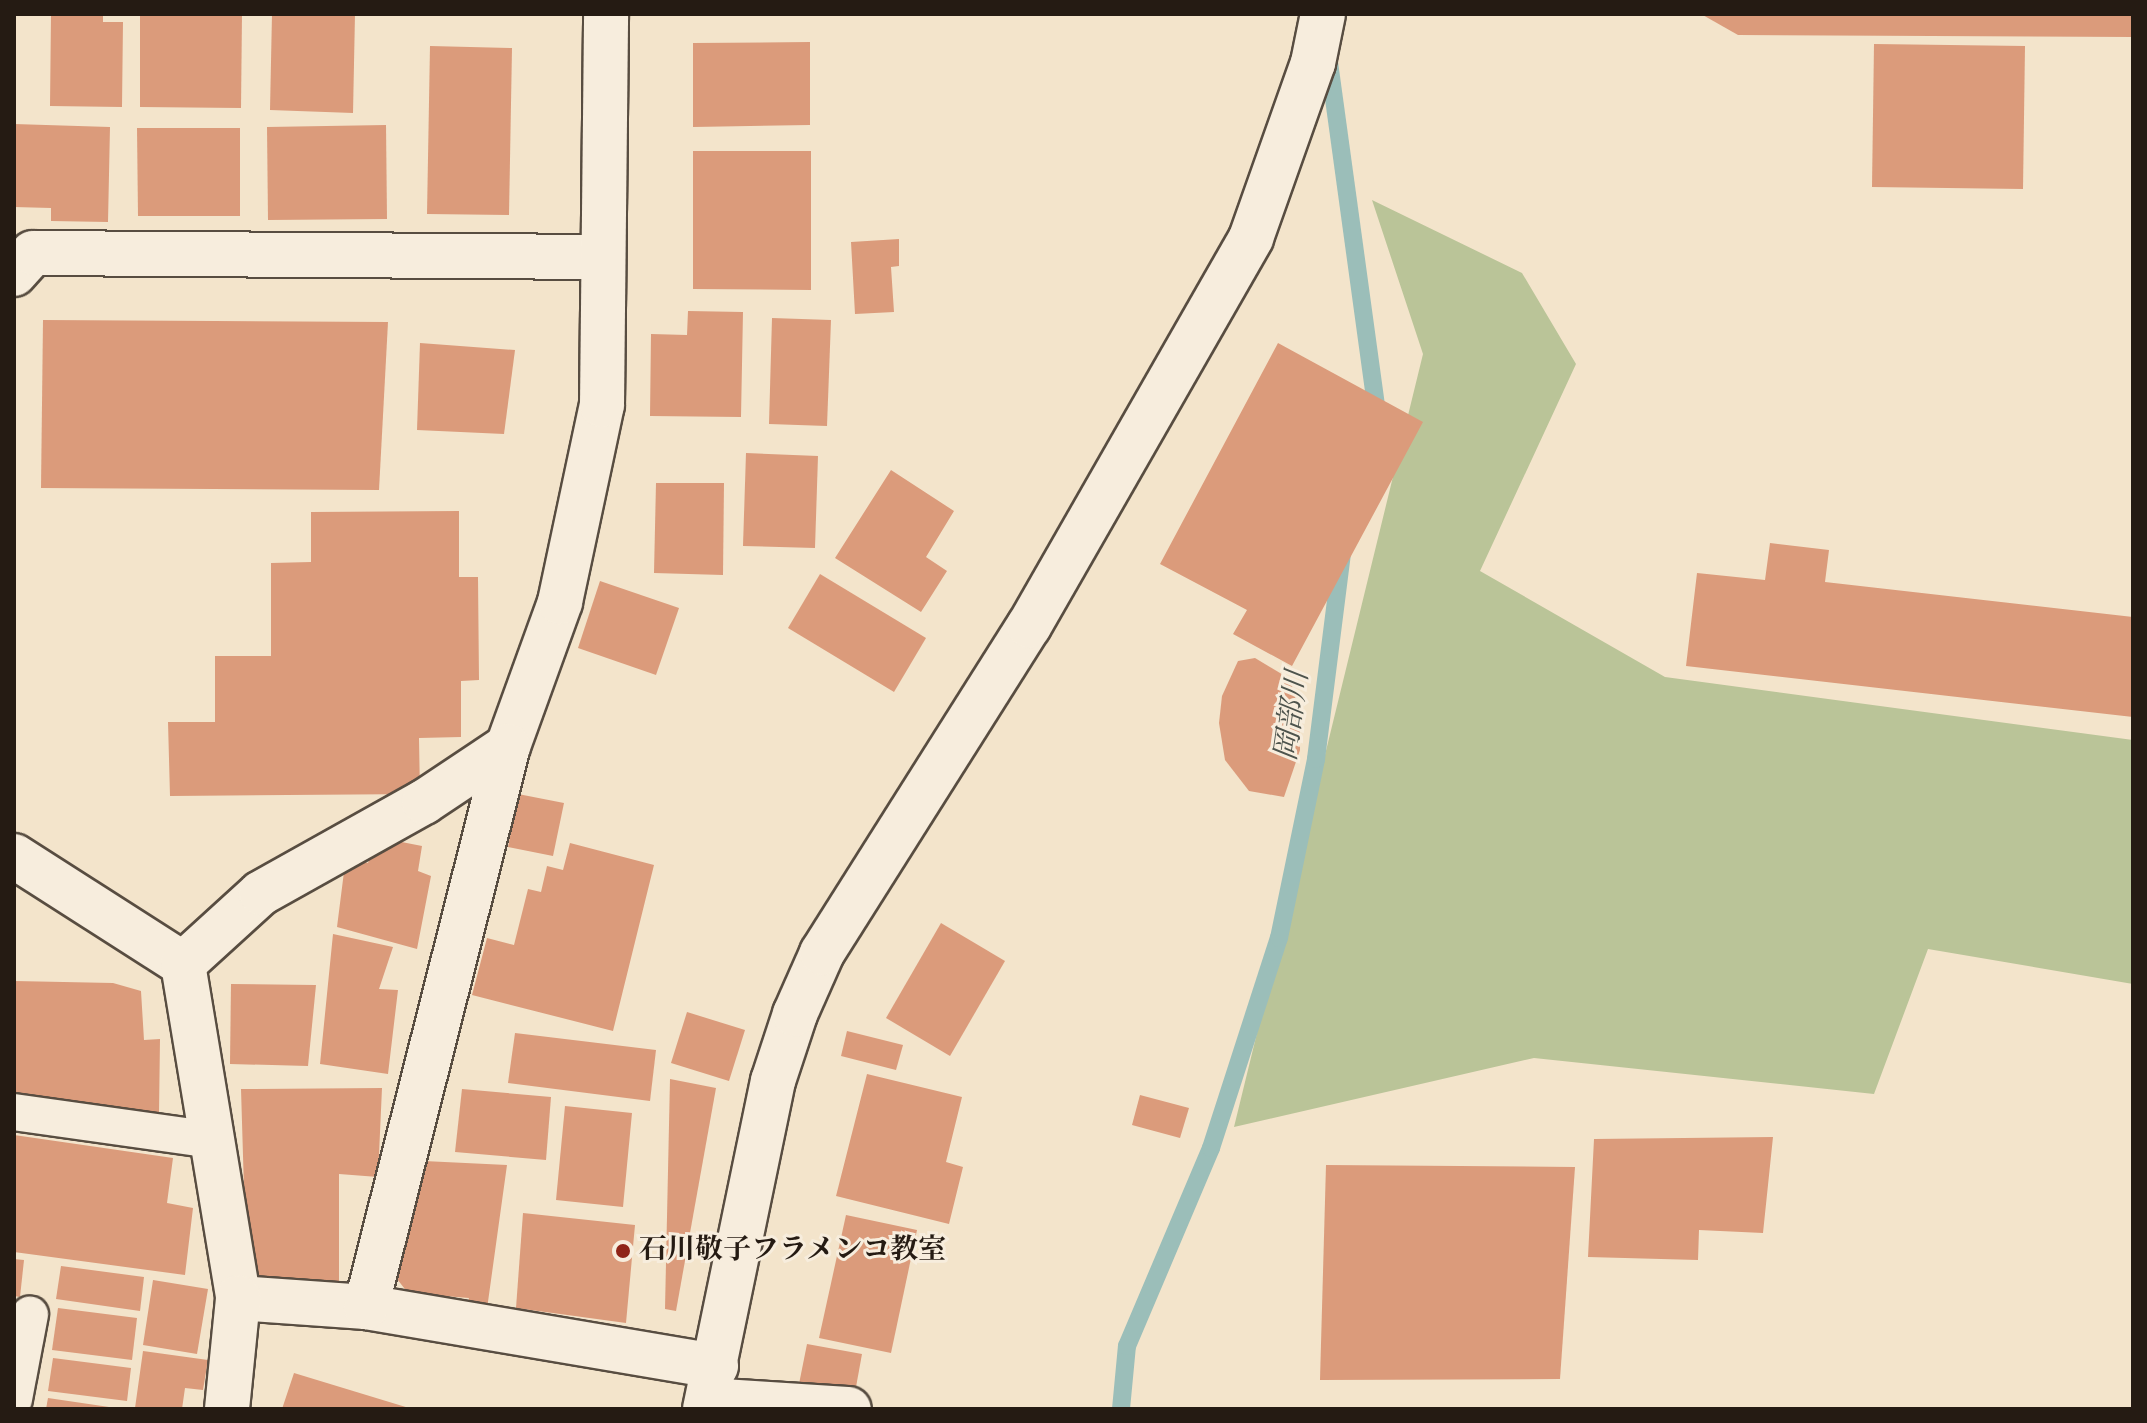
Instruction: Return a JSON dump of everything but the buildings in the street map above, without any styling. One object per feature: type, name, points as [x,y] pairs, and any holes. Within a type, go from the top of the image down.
[{"type":"street","points":[[366,1307],[508,746],[560,602],[602,405],[606,14]]},
{"type":"street","points":[[710,1392],[773,1081],[811,978],[1029,626],[1251,238],[1313,63],[1323,14]]},
{"type":"street","points":[[14,274],[33,253],[603,257]]},
{"type":"street","points":[[183,964],[261,893],[424,802],[508,746]]},
{"type":"street","points":[[14,856],[183,964],[238,1298],[227,1409]]},
{"type":"street","points":[[238,1298],[366,1307],[710,1392],[849,1409]]},
{"type":"lane","points":[[14,1112],[212,1140]]},
{"type":"lane","points":[[14,1399],[30,1314]]},
{"type":"green space","points":[[1372,200],[1522,273],[1576,364],[1480,571],[1665,677],[2133,740],[2133,984],[1928,949],[1874,1094],[1534,1058],[1234,1127],[1423,354]]},
{"type":"waterway","name":"岡部川","points":[[1328,55],[1378,418]]},
{"type":"waterway","name":"岡部川","points":[[1121,1409],[1127,1346],[1211,1148],[1279,938],[1316,759],[1342,553]]},
{"type":"place","name":"石川敬子フラメンコ教室","points":[[623,1251]]}]
